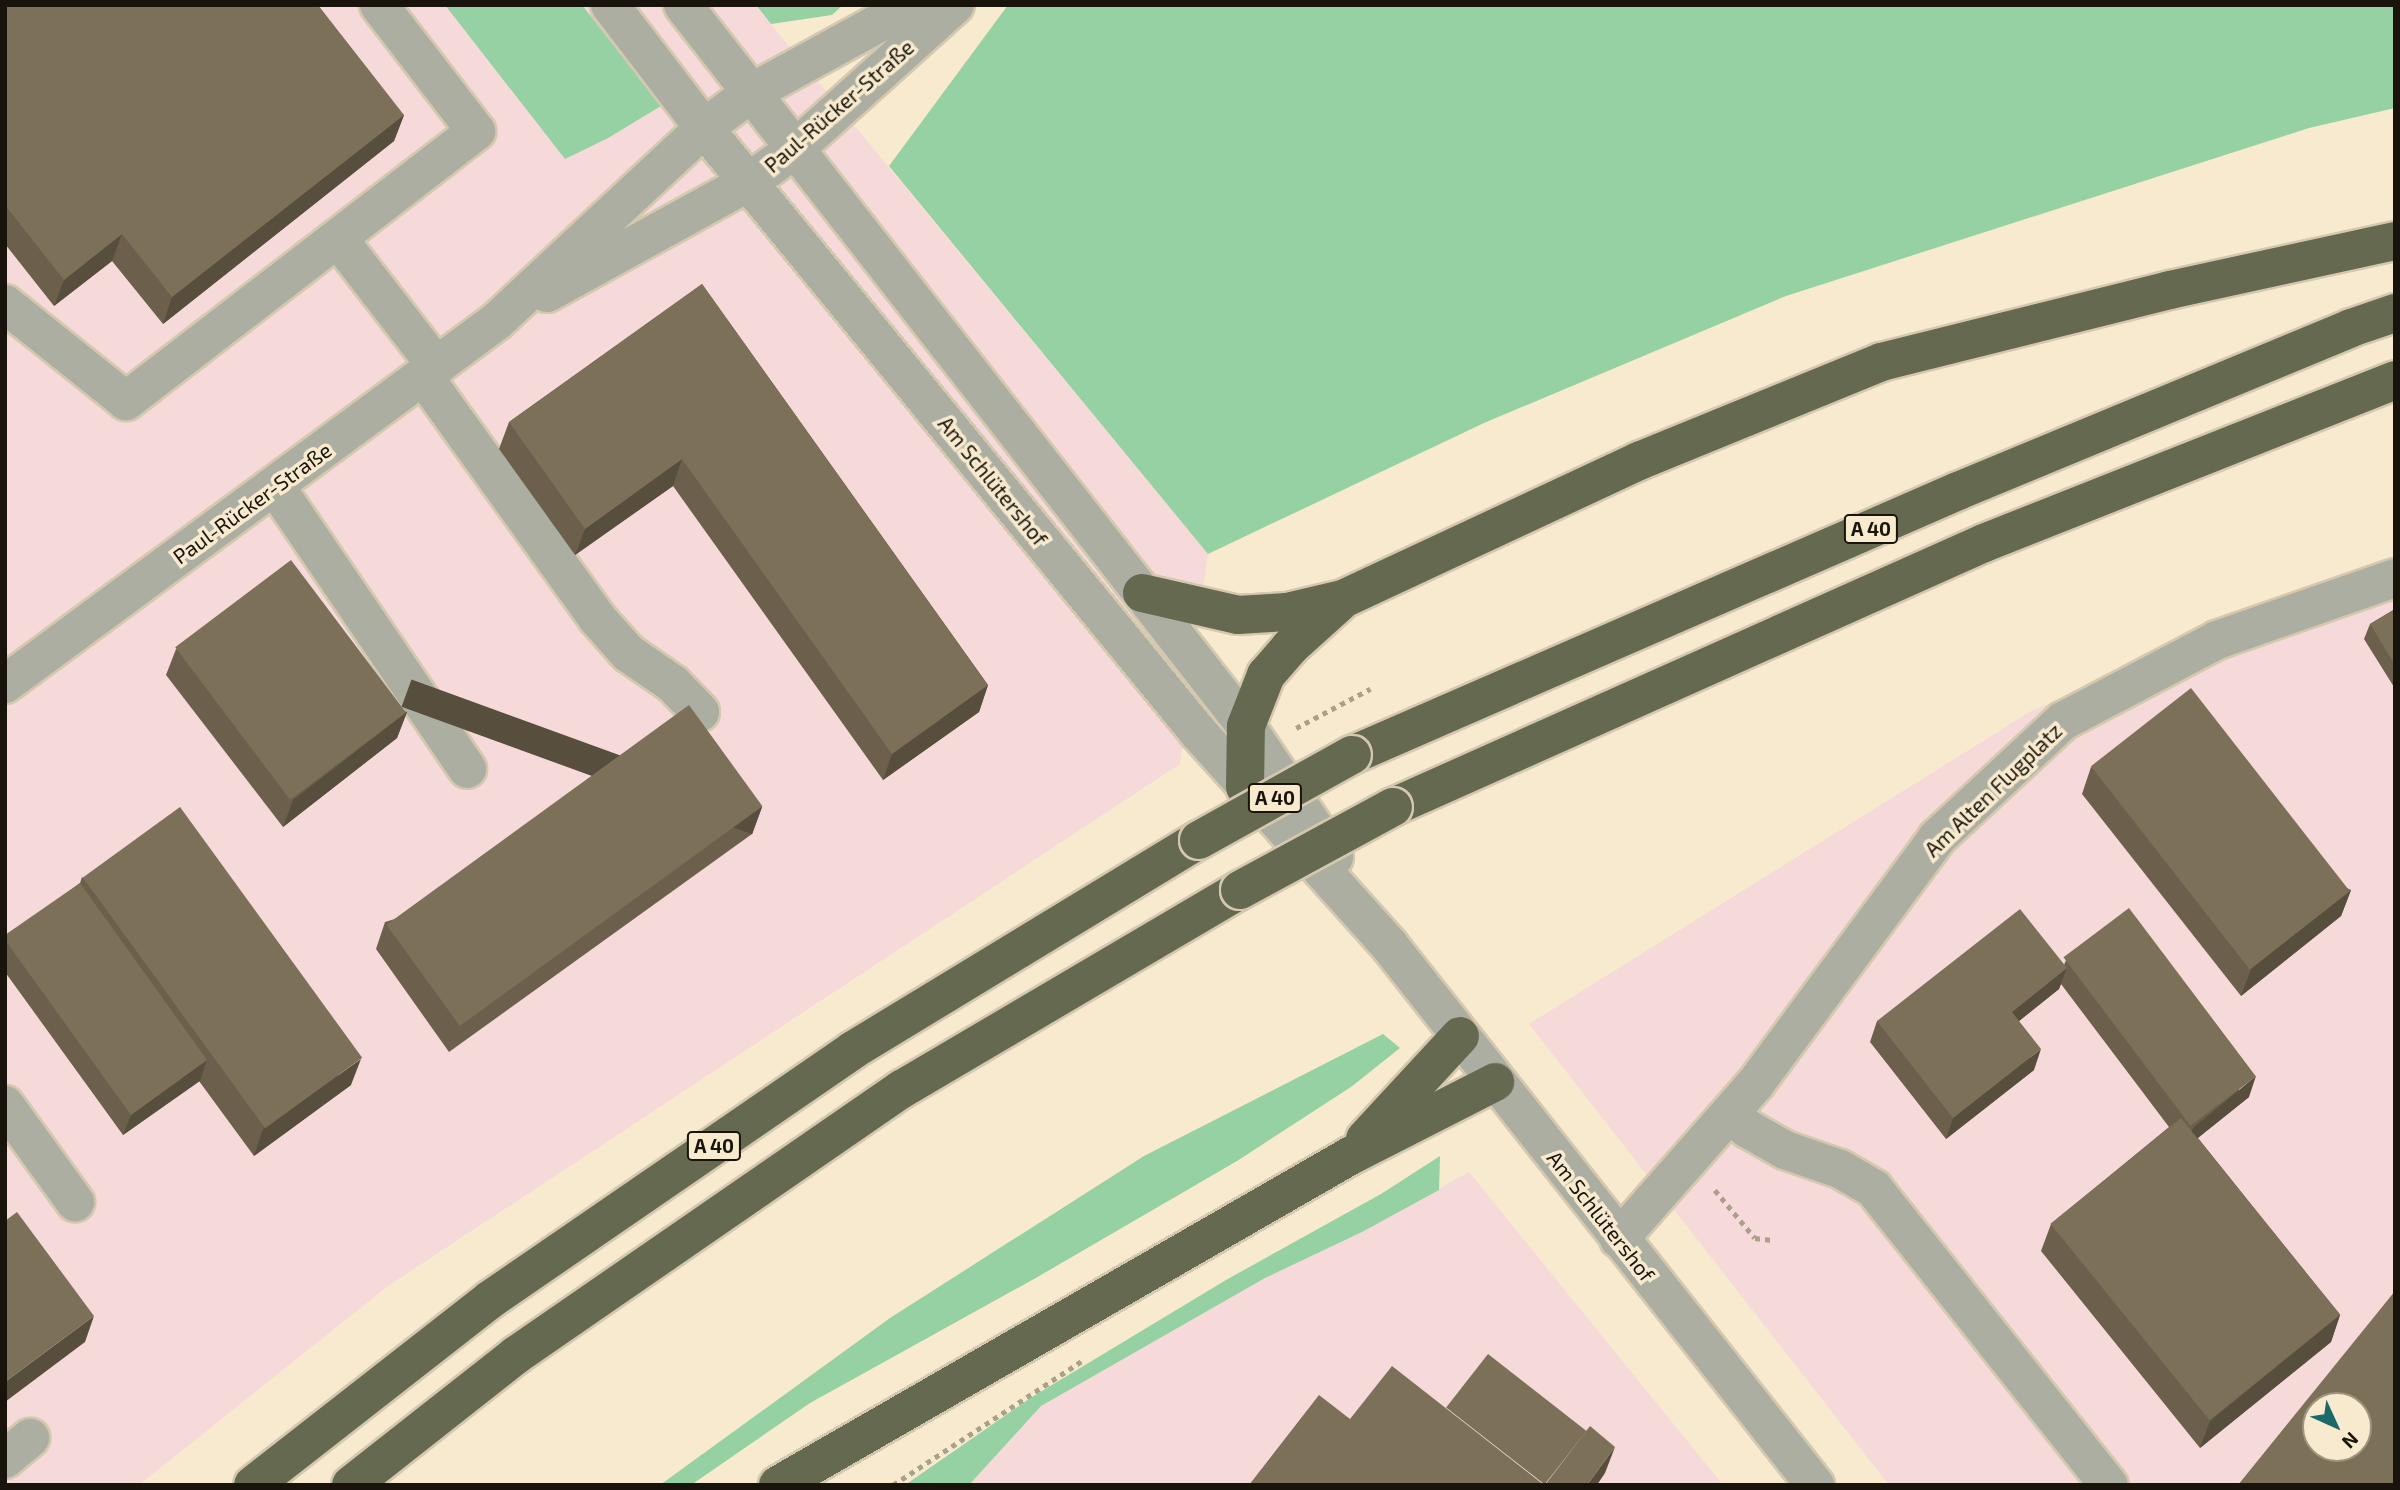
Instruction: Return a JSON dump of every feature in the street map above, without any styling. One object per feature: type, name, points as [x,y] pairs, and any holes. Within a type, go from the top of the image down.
[{"type":"highway","points":[[1142,593],[1238,615],[1287,612],[1343,599],[1639,461],[1881,362],[2170,290],[2395,241]]},
{"type":"highway","name":"A 40","points":[[253,1485],[491,1299],[853,1050],[1199,840],[1352,755],[1958,491],[2351,328],[2395,313]]},
{"type":"highway","name":"A 40","points":[[351,1485],[516,1355],[902,1089],[1240,890],[1393,807],[1984,543],[2395,380]]},
{"type":"highway","points":[[1245,787],[1246,726],[1266,675],[1290,647],[1343,599]]},
{"type":"highway","points":[[1350,1156],[1460,1036]]},
{"type":"highway","points":[[778,1485],[1350,1156],[1495,1082]]},
{"type":"street","points":[[5,304],[126,401],[339,240],[476,131],[379,5]]},
{"type":"street","name":"Am Schlütershof","points":[[610,5],[704,128],[1245,787],[1389,945],[1815,1485]]},
{"type":"street","name":"Am Schlütershof","points":[[683,5],[1246,726],[1389,945]]},
{"type":"street","name":"Paul-Rücker-Straße","points":[[5,684],[497,321],[704,128],[751,93],[912,5]]},
{"type":"street","name":"Paul-Rücker-Straße","points":[[497,321],[749,182],[795,149],[955,5]]},
{"type":"street","points":[[339,240],[597,618],[628,653],[673,684],[700,712]]},
{"type":"street","points":[[275,486],[467,769]]},
{"type":"street","name":"Am Alten Flugplatz","points":[[1619,1239],[1756,1083],[1937,838],[2063,721],[2217,640],[2395,578]]},
{"type":"street","points":[[5,1105],[75,1202]]},
{"type":"street","points":[[1730,1113],[1748,1129],[1785,1150],[1840,1168],[1874,1189],[2109,1485]]},
{"type":"path","points":[[1300,726],[1370,689]]},
{"type":"path","points":[[1691,1160],[1755,1238],[1772,1240]]},
{"type":"shaded area","points":[[5,5],[755,5],[1208,554],[1180,764],[388,1286],[139,1485],[5,1485]]},
{"type":"shaded area","points":[[2395,581],[2395,1485],[1889,1485],[1529,1024],[2033,710]]},
{"type":"shaded area","points":[[1469,1172],[1723,1485],[969,1485],[1041,1406],[1265,1278],[1362,1232]]},
{"type":"green space","points":[[445,5],[582,5],[661,106],[608,138],[565,159]]},
{"type":"green space","points":[[756,5],[843,5],[832,15],[771,24]]},
{"type":"green space","points":[[1008,5],[2395,5],[2395,108],[2309,128],[1786,296],[1484,423],[1208,554],[889,166]]},
{"type":"green space","points":[[1383,1034],[1400,1048],[1351,1087],[1237,1161],[1034,1279],[810,1403],[691,1485],[660,1485],[890,1318],[1144,1156]]},
{"type":"green space","points":[[1440,1156],[1439,1190],[1362,1232],[1265,1278],[1041,1406],[969,1485],[905,1485],[1032,1397],[1226,1280],[1381,1194]]},
{"type":"building","points":[[5,5],[318,5],[404,115],[172,297],[122,234],[64,280],[5,205]]},
{"type":"building","points":[[702,284],[988,685],[892,754],[682,459],[585,529],[509,422]]},
{"type":"building","points":[[291,560],[406,713],[290,800],[175,647]]},
{"type":"building","points":[[2395,609],[2395,665],[2370,624]]},
{"type":"building","points":[[2191,688],[2350,891],[2250,969],[2091,766]]},
{"type":"building","points":[[689,705],[762,806],[460,1026],[386,925]]},
{"type":"building","points":[[180,807],[362,1058],[265,1128],[83,878]]},
{"type":"building","points":[[80,883],[207,1060],[131,1115],[5,940],[5,935]]},
{"type":"building","points":[[2129,908],[2256,1077],[2190,1126],[2064,957]]},
{"type":"building","points":[[2020,909],[2067,968],[2012,1012],[2041,1049],[1953,1118],[1877,1021]]},
{"type":"building","points":[[2181,1118],[2340,1315],[2210,1420],[2050,1224]]},
{"type":"building","points":[[17,1212],[94,1316],[5,1382],[5,1221]]},
{"type":"building","points":[[2395,1291],[2395,1485],[2238,1485],[2302,1406],[2302,1462],[2372,1462],[2372,1392],[2313,1392]]},
{"type":"building","points":[[1488,1354],[1587,1431],[1545,1485],[1446,1408]]},
{"type":"building","points":[[1392,1366],[1544,1485],[1249,1485],[1319,1395],[1350,1419]]},
{"type":"building","points":[[1590,1426],[1615,1447],[1587,1485],[1545,1485]]}]
